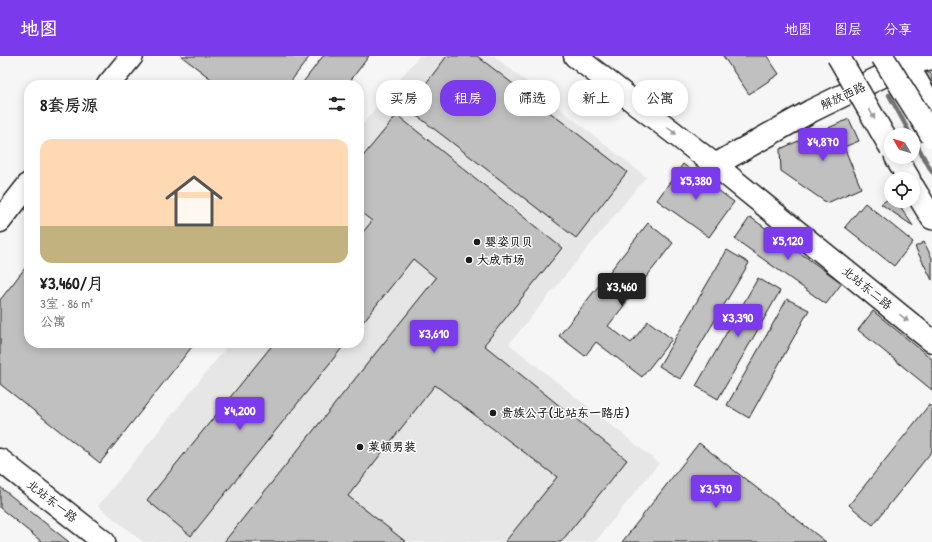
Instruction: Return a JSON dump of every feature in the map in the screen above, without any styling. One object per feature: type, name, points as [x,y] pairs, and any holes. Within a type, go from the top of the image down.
[{"type":"main road","points":[[112,80],[132,56]]},
{"type":"main road","name":"北站东二路","points":[[575,56],[715,165],[932,341]]},
{"type":"main road","points":[[839,56],[862,87]]},
{"type":"main road","points":[[839,56],[884,136]]},
{"type":"main road","points":[[882,56],[932,136]]},
{"type":"main road","name":"解放西路","points":[[715,165],[811,111],[862,87],[905,60],[932,58]]},
{"type":"main road","points":[[905,60],[932,107]]},
{"type":"main road","points":[[0,221],[24,190]]},
{"type":"main road","points":[[920,198],[932,218]]},
{"type":"main road","name":"北站东一路","points":[[0,460],[104,542]]},
{"type":"shaded area","name":"大成市场","points":[[419,56],[494,56],[524,80],[504,80],[504,116],[560,116],[560,109],[646,177],[509,344],[659,463],[595,542],[143,542],[98,506],[226,348],[364,348],[364,122],[376,108],[376,116],[432,116],[432,80],[399,80]]},
{"type":"building","points":[[181,56],[310,56],[292,80],[212,80]]},
{"type":"building","points":[[323,56],[369,56],[351,80],[305,80]]},
{"type":"building","points":[[447,56],[477,56],[508,80],[504,80],[504,116],[555,116],[627,172],[576,238],[417,116],[432,116],[432,80],[429,80]]},
{"type":"building","points":[[723,56],[767,56],[779,74],[749,94]]},
{"type":"building","points":[[924,71],[932,74],[932,86]]},
{"type":"building","points":[[396,116],[398,116],[562,248],[484,345],[627,460],[561,542],[505,542],[557,477],[435,385],[348,496],[406,542],[224,542],[436,278],[413,259],[364,321],[364,231],[372,221],[364,215],[364,155]]},
{"type":"building","points":[[849,119],[859,141],[844,147],[861,188],[827,203],[781,171],[780,149]]},
{"type":"building","points":[[683,164],[734,202],[709,237],[657,200]]},
{"type":"building","points":[[865,203],[913,242],[894,266],[845,227]]},
{"type":"building","points":[[887,208],[901,208],[913,226]]},
{"type":"building","points":[[750,217],[842,283],[826,304],[735,239]]},
{"type":"building","points":[[648,223],[673,243],[608,326],[631,343],[648,321],[672,339],[642,377],[596,342],[585,356],[559,336]]},
{"type":"building","points":[[924,242],[932,258],[932,280],[915,247]]},
{"type":"building","points":[[727,250],[749,263],[680,379],[659,366]]},
{"type":"building","points":[[24,269],[24,348],[191,348],[100,463],[0,384],[0,300]]},
{"type":"building","points":[[758,278],[780,291],[718,399],[696,386]]},
{"type":"building","points":[[787,299],[809,310],[749,418],[727,405]]},
{"type":"building","points":[[873,311],[932,359],[932,390],[858,330]]},
{"type":"building","points":[[270,348],[342,348],[191,536],[147,500]]},
{"type":"building","points":[[929,405],[932,408],[932,451],[873,525],[849,505]]},
{"type":"building","points":[[699,443],[826,542],[622,542]]},
{"type":"building","points":[[0,487],[69,542],[42,542],[0,508]]},
{"type":"waterway","points":[[889,95],[907,128]]},
{"type":"waterway","points":[[920,151],[932,172]]},
{"type":"place","name":"婴姿贝贝","points":[[477,242]]},
{"type":"place","name":"大成市场","points":[[469,260]]},
{"type":"place","name":"贵族公子(北站东一路店)","points":[[493,413]]},
{"type":"place","name":"莱顿男装","points":[[360,447]]}]
